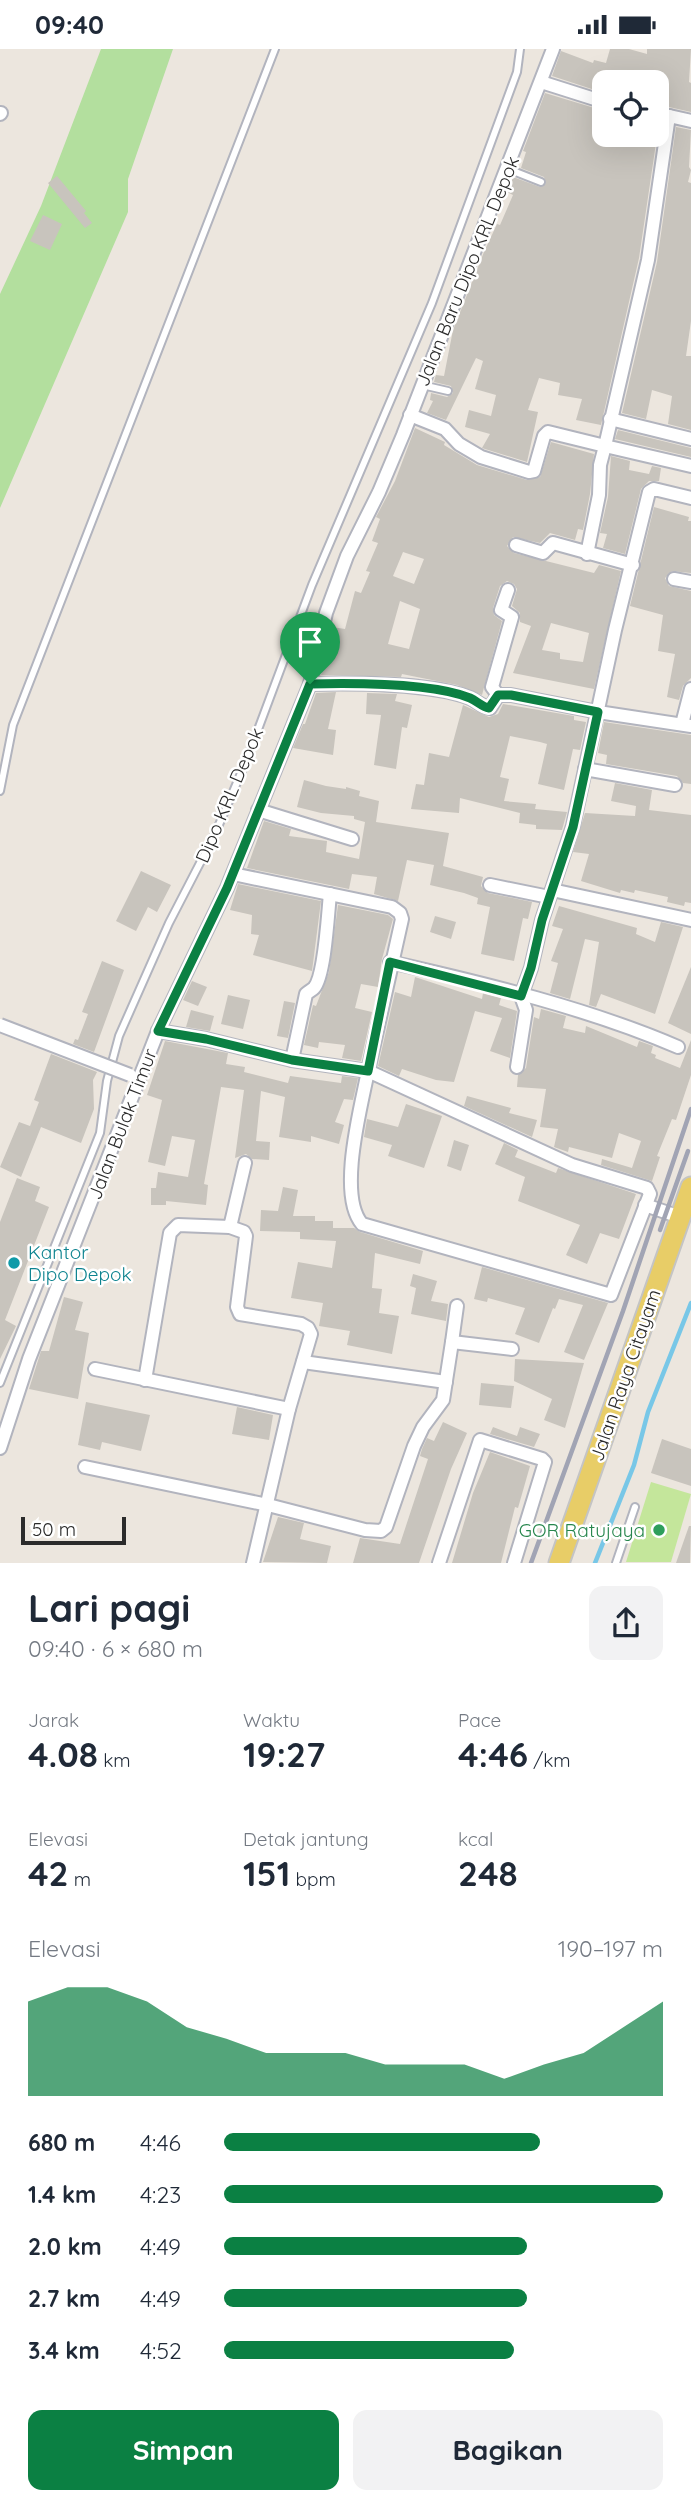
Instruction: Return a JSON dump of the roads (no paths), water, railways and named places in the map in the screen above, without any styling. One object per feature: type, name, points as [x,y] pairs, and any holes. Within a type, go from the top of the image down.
[{"type":"main road","name":"Jalan Raya Citayam","points":[[559,1563],[691,1187]]},
{"type":"street","name":"Jalan Baru Dipo KRL Depok","points":[[379,492],[553,49]]},
{"type":"street","points":[[541,82],[592,98]]},
{"type":"street","points":[[669,116],[691,121]]},
{"type":"street","points":[[587,554],[599,495],[600,465],[648,260],[659,147]]},
{"type":"street","points":[[410,415],[445,429],[459,444],[481,457],[531,473],[548,432],[691,466]]},
{"type":"street","points":[[610,419],[691,439]]},
{"type":"street","points":[[517,1067],[526,1010],[521,996],[573,827],[615,630],[650,490],[691,498]]},
{"type":"street","name":"Jalan Bulak Timur","points":[[0,1448],[29,1359],[136,1076],[233,874],[310,684],[327,613],[347,556],[379,492]]},
{"type":"street","points":[[516,545],[543,553],[554,543],[633,565]]},
{"type":"street","points":[[674,579],[691,582]]},
{"type":"street","points":[[498,695],[492,687],[512,617],[501,610],[508,590]]},
{"type":"street","points":[[310,684],[427,689],[470,698],[489,708],[498,695]]},
{"type":"street","points":[[498,695],[687,725],[691,689]]},
{"type":"street","points":[[585,769],[675,785]]},
{"type":"street","points":[[258,810],[352,839]]},
{"type":"street","points":[[158,1031],[206,1039],[292,1060],[368,1071],[572,1165],[647,1188],[650,1194],[611,1294],[362,1224],[354,1215],[351,1202],[353,1144],[368,1071],[390,962],[402,919],[400,913],[392,907],[233,874]]},
{"type":"street","points":[[491,885],[691,920]]},
{"type":"street","points":[[292,1060],[306,994],[316,986],[318,979],[326,942],[330,894]]},
{"type":"street","points":[[390,962],[521,996],[645,1033],[678,1047]]},
{"type":"street","points":[[0,1025],[136,1076]]},
{"type":"street","points":[[230,1227],[245,1163]]},
{"type":"street","points":[[645,1205],[680,1217]]},
{"type":"street","points":[[145,1380],[170,1233],[178,1225],[230,1227],[244,1232],[246,1236],[237,1307],[240,1314],[309,1328],[311,1334],[289,1409],[253,1563]]},
{"type":"street","points":[[85,1467],[268,1505],[365,1530],[381,1531],[386,1527],[423,1427],[443,1400],[457,1306]]},
{"type":"street","points":[[452,1342],[512,1349]]},
{"type":"street","points":[[303,1362],[446,1381]]},
{"type":"street","points":[[95,1369],[289,1409]]},
{"type":"street","points":[[439,1563],[480,1440],[542,1458],[545,1462],[514,1563]]},
{"type":"lane","points":[[0,791],[13,725],[275,49]]},
{"type":"lane","name":"Dipo KRL Depok","points":[[0,1383],[100,1133],[107,1081],[119,1036],[169,923],[215,834],[247,759],[312,585],[454,246],[517,72],[520,49]]},
{"type":"lane","points":[[508,169],[541,183]]},
{"type":"lane","points":[[422,385],[447,391]]},
{"type":"lane","points":[[616,1563],[635,1507]]},
{"type":"waterway","points":[[595,1563],[634,1465],[648,1412],[691,1303]]},
{"type":"railway","points":[[531,1563],[623,1311],[691,1109]]},
{"type":"railway","points":[[660,1230],[688,1151]]},
{"type":"place","name":"Kantor Dipo Depok","points":[[14,1263]]},
{"type":"place","name":"GOR Ratujaya","points":[[659,1530]]}]
